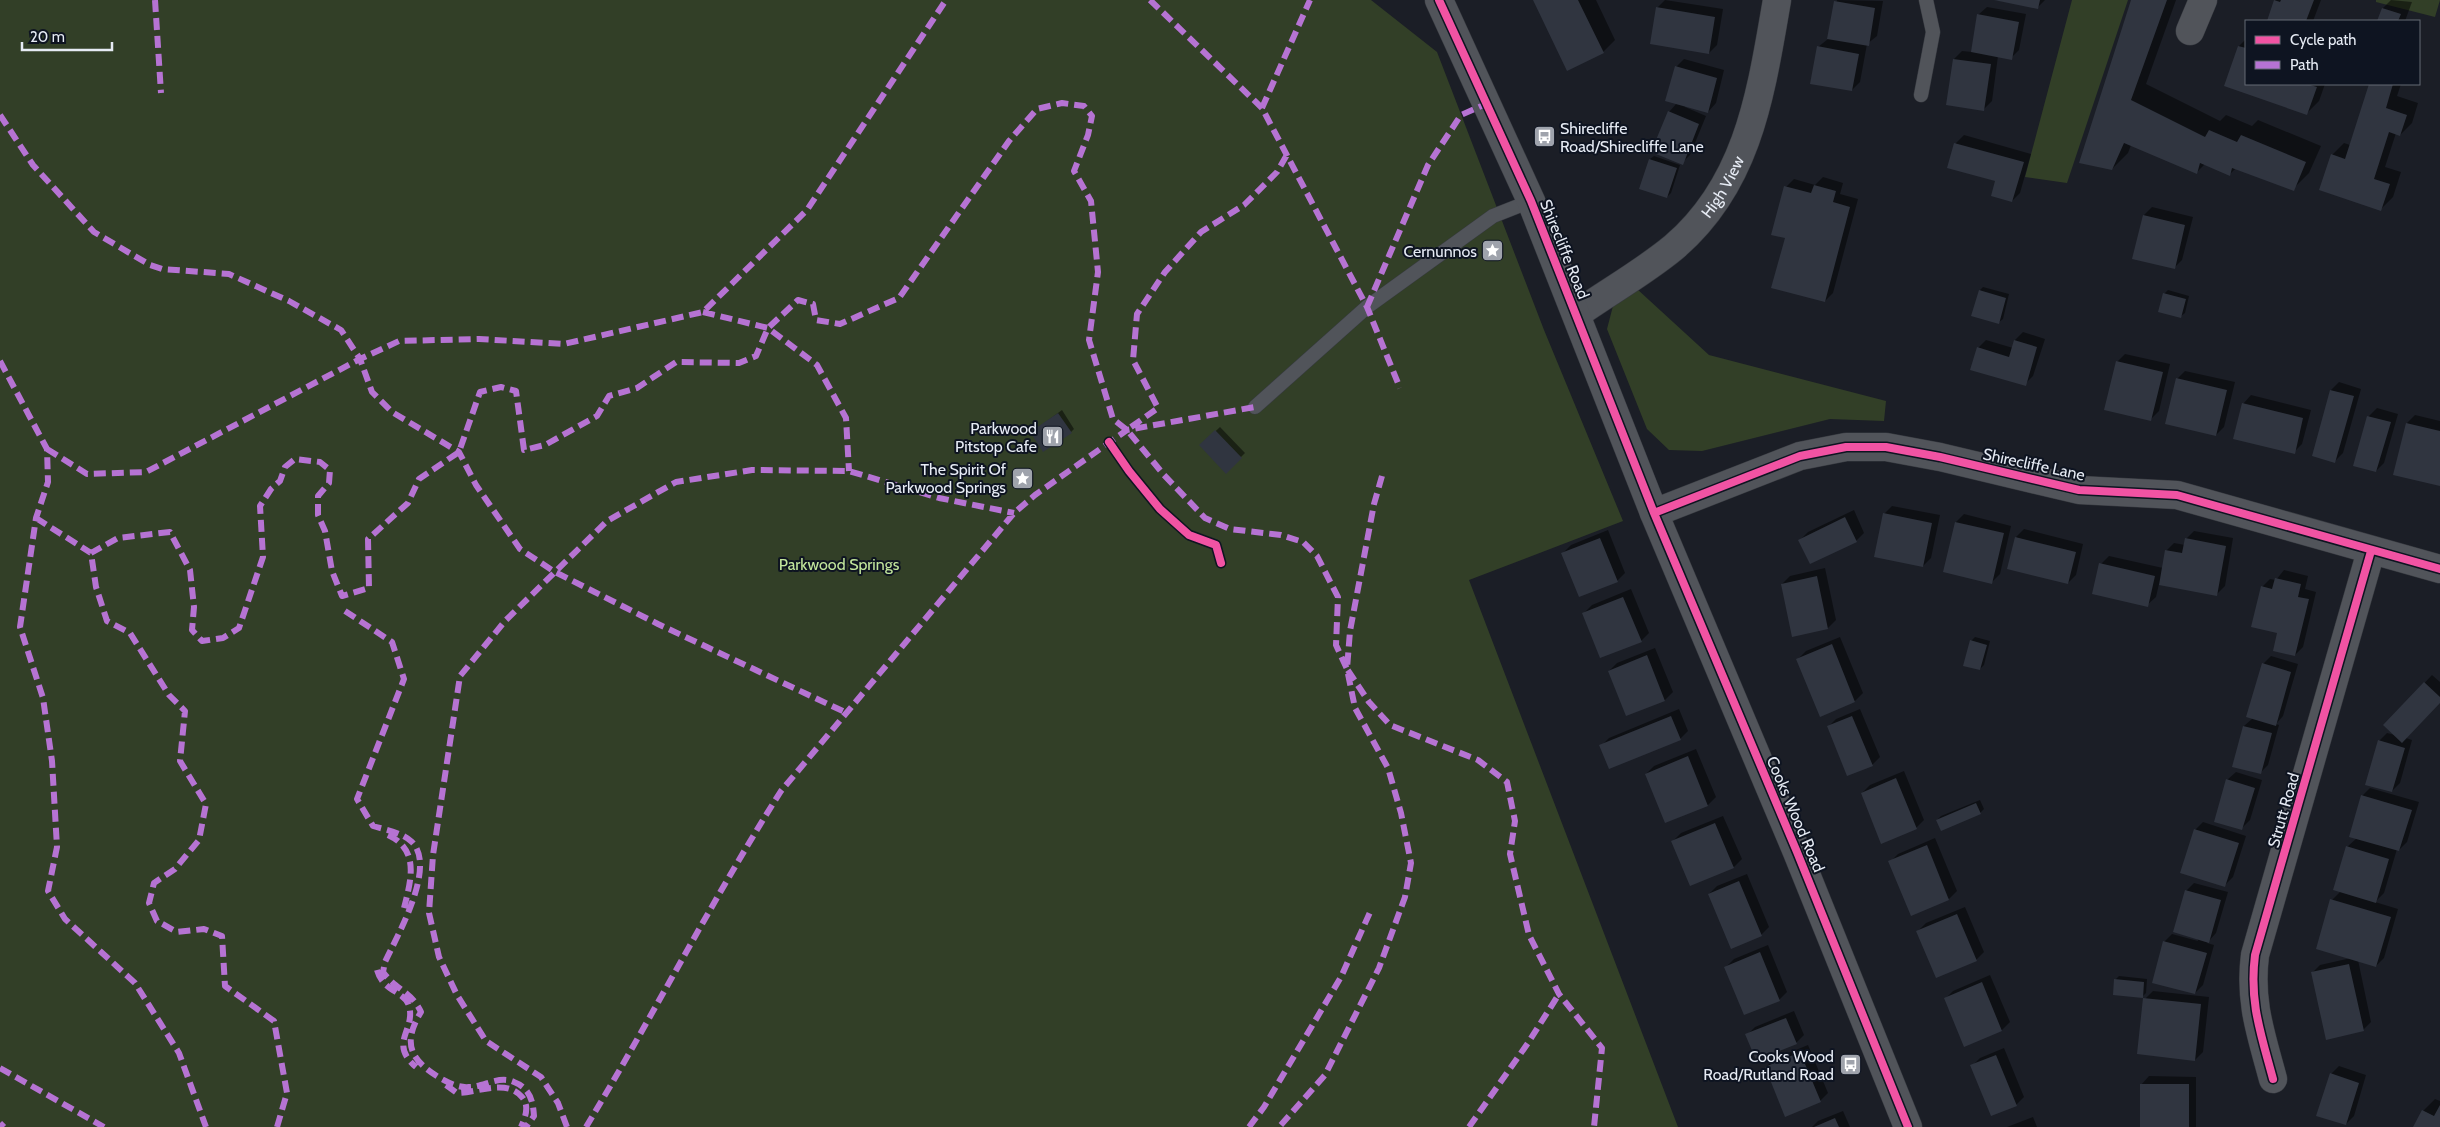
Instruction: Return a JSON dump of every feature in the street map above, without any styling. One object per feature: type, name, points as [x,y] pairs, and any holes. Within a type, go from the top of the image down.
[{"type":"street","name":"Shirecliffe Road","points":[[1439,0],[1531,201],[1654,514]]},
{"type":"street","name":"High View","points":[[1576,314],[1674,247],[1706,215],[1723,192],[1746,142],[1761,92],[1777,0]]},
{"type":"street","points":[[2190,31],[2203,0]]},
{"type":"street","name":"Shirecliffe Lane","points":[[1654,514],[1800,456],[1846,447],[1886,447],[1940,457],[2079,490],[2177,495],[2440,569]]},
{"type":"street","name":"Cooks Wood Road","points":[[1654,514],[1793,843],[1908,1127]]},
{"type":"street","name":"Strutt Road","points":[[2273,1079],[2254,1007],[2252,980],[2255,955],[2371,551]]},
{"type":"lane","points":[[1921,95],[1932,32],[1926,0]]},
{"type":"lane","points":[[1255,407],[1367,307],[1493,216],[1531,201]]},
{"type":"green space","name":"Parkwood Springs","points":[[0,0],[1371,0],[1437,52],[1544,330],[1623,521],[1469,580],[1678,1127],[0,1127]]},
{"type":"green space","points":[[2072,0],[2128,0],[2067,183],[2025,177]]},
{"type":"green space","points":[[2376,0],[2440,0],[2435,17],[2376,2]]},
{"type":"green space","points":[[1637,289],[1709,355],[1886,401],[1884,421],[1830,419],[1702,451],[1669,450],[1647,429],[1607,329],[1613,306]]},
{"type":"building","points":[[1533,0],[1578,0],[1604,53],[1567,71]]},
{"type":"building","points":[[1994,0],[2040,0],[2038,9]]},
{"type":"building","points":[[2131,0],[2167,0],[2131,100],[2205,137],[2209,130],[2237,142],[2241,135],[2306,162],[2294,191],[2232,168],[2230,176],[2200,163],[2197,174],[2124,143],[2112,170],[2079,163]]},
{"type":"building","points":[[2274,0],[2280,2],[2281,0],[2314,0],[2306,20],[2267,20]]},
{"type":"building","points":[[1834,1],[1875,8],[1869,46],[1827,39]]},
{"type":"building","points":[[1656,7],[1715,17],[1709,54],[1650,44]]},
{"type":"building","points":[[2382,8],[2401,14],[2398,20],[2377,20]]},
{"type":"building","points":[[1977,14],[2019,22],[2012,60],[1971,52]]},
{"type":"building","points":[[1817,46],[1859,54],[1852,91],[1810,84]]},
{"type":"building","points":[[2238,46],[2245,48],[2245,85],[2310,85],[2317,87],[2307,115],[2224,86]]},
{"type":"building","points":[[1953,59],[1991,64],[1984,111],[1946,105]]},
{"type":"building","points":[[1675,66],[1717,78],[1708,113],[1665,101]]},
{"type":"building","points":[[2369,85],[2393,85],[2386,108],[2407,115],[2400,136],[2389,132],[2374,179],[2390,184],[2381,211],[2319,190],[2331,154],[2345,159]]},
{"type":"building","points":[[1668,111],[1699,124],[1683,165],[1651,152]]},
{"type":"building","points":[[1954,143],[2024,162],[2012,202],[1991,196],[1995,181],[1947,168]]},
{"type":"building","points":[[1649,159],[1677,168],[1667,198],[1639,189]]},
{"type":"building","points":[[1814,185],[1836,191],[1833,202],[1850,207],[1825,302],[1771,288],[1785,238],[1771,235],[1784,186],[1811,193]]},
{"type":"building","points":[[2143,215],[2185,225],[2175,269],[2132,259]]},
{"type":"building","points":[[1979,290],[2006,298],[1999,324],[1971,316]]},
{"type":"building","points":[[2163,293],[2186,299],[2181,318],[2158,312]]},
{"type":"building","points":[[2014,340],[2037,347],[2026,386],[1970,370],[1977,347],[2009,357]]},
{"type":"building","points":[[2116,361],[2163,372],[2151,421],[2104,410]]},
{"type":"building","points":[[2176,378],[2227,390],[2216,436],[2165,424]]},
{"type":"building","points":[[2330,390],[2354,396],[2335,463],[2312,456]]},
{"type":"building","points":[[2242,403],[2303,418],[2295,454],[2233,439]]},
{"type":"building","points":[[1058,413],[1072,433],[1043,452],[1030,432]]},
{"type":"building","points":[[2367,416],[2391,422],[2376,472],[2353,466]]},
{"type":"building","points":[[2406,423],[2440,431],[2440,486],[2393,475]]},
{"type":"building","points":[[1215,430],[1242,458],[1226,474],[1199,445]]},
{"type":"building","points":[[1883,513],[1932,523],[1923,567],[1874,557]]},
{"type":"building","points":[[1845,517],[1857,542],[1810,564],[1798,540]]},
{"type":"building","points":[[1955,522],[2004,533],[1992,584],[1943,572]]},
{"type":"building","points":[[2015,537],[2076,552],[2068,584],[2007,569]]},
{"type":"building","points":[[1600,538],[1618,582],[1579,597],[1561,553]]},
{"type":"building","points":[[2185,538],[2226,546],[2217,596],[2159,585],[2165,550],[2182,553]]},
{"type":"building","points":[[2099,563],[2155,576],[2148,607],[2092,594]]},
{"type":"building","points":[[1817,576],[1828,629],[1792,637],[1781,584]]},
{"type":"building","points":[[2275,578],[2301,584],[2298,597],[2309,599],[2295,656],[2273,651],[2277,633],[2251,627],[2261,586],[2272,589]]},
{"type":"building","points":[[1623,597],[1642,642],[1600,658],[1582,613]]},
{"type":"building","points":[[1970,640],[1987,645],[1980,670],[1963,666]]},
{"type":"building","points":[[1832,644],[1855,702],[1820,717],[1796,659]]},
{"type":"building","points":[[1647,655],[1665,701],[1626,716],[1608,671]]},
{"type":"building","points":[[2262,663],[2291,672],[2276,726],[2246,717]]},
{"type":"building","points":[[2424,682],[2440,697],[2440,703],[2402,743],[2383,725]]},
{"type":"building","points":[[1671,716],[1681,740],[1609,769],[1599,745]]},
{"type":"building","points":[[1852,716],[1873,766],[1847,776],[1827,726]]},
{"type":"building","points":[[2243,726],[2272,733],[2261,774],[2232,767]]},
{"type":"building","points":[[2378,740],[2405,748],[2392,792],[2365,785]]},
{"type":"building","points":[[1688,756],[1708,806],[1665,823],[1645,774]]},
{"type":"building","points":[[1896,778],[1917,829],[1881,844],[1861,793]]},
{"type":"building","points":[[2226,779],[2255,788],[2242,830],[2214,822]]},
{"type":"building","points":[[2361,795],[2412,810],[2399,851],[2349,837]]},
{"type":"building","points":[[1976,803],[1981,814],[1941,831],[1936,820]]},
{"type":"building","points":[[1715,823],[1734,868],[1690,886],[1671,841]]},
{"type":"building","points":[[2194,829],[2239,843],[2225,887],[2180,873]]},
{"type":"building","points":[[1927,845],[1949,900],[1911,916],[1888,861]]},
{"type":"building","points":[[2346,846],[2389,859],[2376,903],[2333,890]]},
{"type":"building","points":[[1739,881],[1762,936],[1731,949],[1708,894]]},
{"type":"building","points":[[2185,890],[2221,900],[2209,943],[2173,932]]},
{"type":"building","points":[[2330,899],[2391,917],[2376,967],[2316,949]]},
{"type":"building","points":[[1957,914],[1977,961],[1936,978],[1916,931]]},
{"type":"building","points":[[2163,941],[2207,953],[2195,994],[2152,983]]},
{"type":"building","points":[[1760,952],[1780,1001],[1744,1015],[1724,967]]},
{"type":"building","points":[[2349,964],[2364,1031],[2326,1040],[2311,972]]},
{"type":"building","points":[[2114,979],[2144,982],[2143,998],[2113,995]]},
{"type":"building","points":[[1982,982],[2002,1031],[1964,1047],[1944,998]]},
{"type":"building","points":[[2143,998],[2201,1004],[2195,1061],[2137,1054]]},
{"type":"building","points":[[1786,1018],[1797,1044],[1756,1060],[1745,1034]]},
{"type":"building","points":[[1800,1052],[1821,1102],[1785,1117],[1765,1067]]},
{"type":"building","points":[[1996,1055],[2017,1106],[1991,1116],[1970,1065]]},
{"type":"building","points":[[2330,1073],[2359,1083],[2346,1125],[2316,1116]]},
{"type":"building","points":[[2140,1084],[2189,1084],[2189,1127],[2140,1127]]},
{"type":"building","points":[[2440,1105],[2440,1127],[2413,1127],[2422,1110],[2434,1116]]},
{"type":"building","points":[[1835,1118],[1839,1127],[1814,1127]]},
{"type":"marked path","points":[[155,0],[161,93]]},
{"type":"marked path","points":[[0,115],[33,165],[94,232],[150,265],[162,269],[229,274],[289,301],[341,330],[360,359],[399,341],[479,339],[564,344],[703,312],[807,210],[946,0]]},
{"type":"marked path","points":[[1150,0],[1262,108],[1367,307],[1400,388]]},
{"type":"marked path","points":[[1262,108],[1310,0]]},
{"type":"marked path","points":[[277,1127],[287,1093],[274,1021],[225,986],[222,936],[204,929],[177,932],[157,921],[149,903],[154,883],[175,869],[199,840],[206,804],[180,761],[185,711],[169,695],[130,633],[107,621],[96,587],[91,553],[118,538],[170,532],[190,570],[194,607],[192,630],[202,641],[223,638],[239,628],[263,557],[260,506],[271,489],[280,481],[285,467],[295,459],[320,462],[330,470],[329,483],[318,496],[318,515],[325,531],[332,571],[342,596],[369,588],[368,539],[408,503],[419,479],[459,452],[480,392],[501,387],[516,391],[524,450],[545,445],[597,416],[609,396],[637,388],[676,362],[739,363],[756,356],[768,328],[798,300],[813,304],[816,320],[840,324],[899,298],[1009,141],[1037,109],[1062,103],[1084,106],[1092,116],[1088,135],[1074,171],[1091,201],[1098,272],[1089,340],[1113,419],[1127,430],[1164,475],[1205,518],[1230,529],[1281,535],[1303,542],[1317,556],[1338,597],[1336,645],[1347,669],[1355,708],[1388,768],[1401,813],[1411,863],[1405,897],[1379,968],[1325,1075],[1279,1127]]},
{"type":"marked path","points":[[1367,307],[1428,165],[1461,115],[1486,104]]},
{"type":"marked path","points":[[1131,427],[1158,408],[1133,360],[1137,314],[1165,272],[1201,232],[1244,205],[1277,172],[1288,153]]},
{"type":"marked path","points":[[703,312],[768,328],[817,365],[846,418],[849,471]]},
{"type":"marked path","points":[[47,449],[87,474],[146,472],[360,359],[372,392],[392,412],[459,452],[476,485],[520,549],[555,572],[658,624],[847,713]]},
{"type":"marked path","points":[[0,361],[47,449],[48,482],[36,518],[20,627],[43,698],[52,761],[57,847],[48,891],[65,919],[135,983],[179,1053],[206,1127]]},
{"type":"marked path","points":[[586,1127],[731,874],[781,791],[1014,513],[1035,495],[1127,430],[1255,407]]},
{"type":"marked path","points":[[567,1127],[558,1103],[541,1077],[486,1041],[457,995],[439,957],[429,913],[433,855],[460,676],[505,621],[607,521],[676,482],[752,470],[849,471],[939,498],[1014,513]]},
{"type":"marked path","points":[[1382,476],[1374,504],[1350,631],[1347,669],[1369,702],[1390,725],[1478,760],[1507,782],[1515,821],[1510,854],[1529,935],[1559,994],[1602,1048],[1594,1127]]},
{"type":"marked path","points":[[36,518],[91,553]]},
{"type":"marked path","points":[[345,611],[392,642],[404,679],[357,799],[373,826],[403,836],[412,842],[419,853],[418,884],[405,919],[385,962],[383,972],[413,1000],[421,1012],[415,1023],[411,1042],[412,1050],[422,1064],[440,1078],[462,1087],[508,1080],[524,1088],[530,1096],[534,1116],[526,1127]]},
{"type":"marked path","points":[[388,835],[398,841],[409,857],[411,867],[404,908]]},
{"type":"marked path","points":[[1249,1127],[1264,1107],[1341,977],[1371,910]]},
{"type":"marked path","points":[[377,970],[384,983],[407,1001],[410,1015],[403,1043],[404,1051],[416,1067]]},
{"type":"marked path","points":[[1469,1127],[1528,1043],[1559,994]]},
{"type":"marked path","points":[[0,1068],[104,1127]]},
{"type":"marked path","points":[[446,1085],[457,1093],[500,1087],[515,1091],[526,1104],[525,1116],[521,1127]]},
{"type":"marked path","points":[[0,1123],[4,1127]]},
{"type":"cycle path","points":[[1439,0],[1531,201],[1654,513],[1797,852],[1908,1127]]},
{"type":"cycle path","points":[[1109,442],[1129,471],[1160,509],[1189,535],[1216,545],[1221,563]]},
{"type":"cycle path","points":[[1654,513],[1800,456],[1846,447],[1886,447],[1940,457],[2079,490],[2177,495],[2440,569]]},
{"type":"cycle path","points":[[2273,1079],[2257,1018],[2254,988],[2255,955],[2371,551]]},
{"type":"place","name":"Shirecliffe Road/Shirecliffe Lane","points":[[1544,137]]},
{"type":"place","name":"Cernunnos","points":[[1493,251]]},
{"type":"place","name":"Parkwood Pitstop Cafe","points":[[1053,437]]},
{"type":"place","name":"The Spirit Of Parkwood Springs","points":[[1022,478]]},
{"type":"place","name":"Cooks Wood Road/Rutland Road","points":[[1850,1065]]}]
